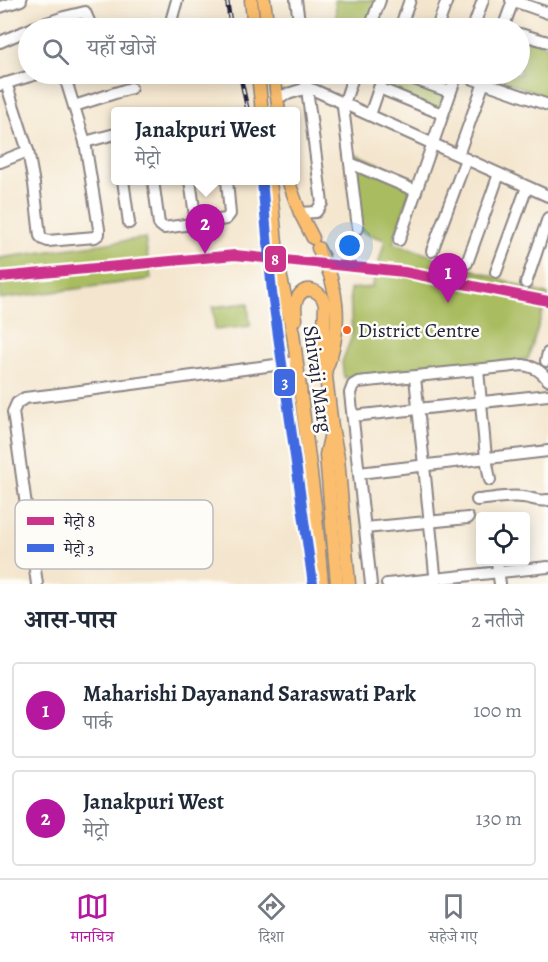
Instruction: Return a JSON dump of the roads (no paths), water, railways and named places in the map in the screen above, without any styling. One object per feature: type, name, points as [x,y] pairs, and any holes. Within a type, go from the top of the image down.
[{"type":"main road","points":[[251,0],[253,18]]},
{"type":"main road","points":[[264,0],[267,18]]},
{"type":"main road","points":[[259,84],[262,107]]},
{"type":"main road","points":[[276,84],[279,107]]},
{"type":"main road","name":"Shivaji Marg","points":[[270,185],[278,264],[297,362],[315,505],[322,584]]},
{"type":"main road","name":"Shivaji Marg","points":[[290,185],[300,213],[332,280],[337,314],[335,338],[325,370],[338,458],[349,584]]},
{"type":"main road","points":[[297,362],[296,301],[300,294],[312,290],[320,294],[325,301],[323,351],[325,370]]},
{"type":"main road","points":[[332,427],[326,455],[338,584]]},
{"type":"street","points":[[0,7],[21,0]]},
{"type":"street","points":[[172,18],[177,0]]},
{"type":"street","points":[[296,0],[299,18]]},
{"type":"street","points":[[376,18],[380,0]]},
{"type":"street","points":[[404,18],[410,0]]},
{"type":"street","points":[[441,18],[447,0]]},
{"type":"street","points":[[476,18],[483,0]]},
{"type":"street","points":[[506,18],[512,0],[548,13]]},
{"type":"street","points":[[62,18],[80,12],[86,12],[88,18]]},
{"type":"street","points":[[0,42],[18,34]]},
{"type":"street","points":[[530,37],[548,42]]},
{"type":"street","points":[[18,80],[3,84],[28,151],[40,236],[48,241],[95,237],[99,234],[85,142],[67,84]]},
{"type":"street","points":[[300,213],[316,212],[322,203],[306,84]]},
{"type":"street","points":[[351,84],[343,107],[358,228]]},
{"type":"street","points":[[370,115],[380,84]]},
{"type":"street","points":[[434,84],[450,92]]},
{"type":"street","points":[[399,240],[454,84]]},
{"type":"street","points":[[432,251],[484,84]]},
{"type":"street","points":[[500,84],[548,105]]},
{"type":"street","points":[[74,106],[131,88]]},
{"type":"street","points":[[278,97],[307,88],[314,90],[548,196]]},
{"type":"street","points":[[379,88],[442,114]]},
{"type":"street","points":[[85,142],[111,135]]},
{"type":"street","points":[[0,162],[28,151]]},
{"type":"street","points":[[350,163],[416,191]]},
{"type":"street","points":[[467,263],[499,174]]},
{"type":"street","points":[[124,185],[129,223]]},
{"type":"street","points":[[154,185],[159,224],[164,228],[226,219],[230,214],[227,185]]},
{"type":"street","points":[[191,185],[196,223]]},
{"type":"street","points":[[496,272],[527,187]]},
{"type":"street","points":[[526,282],[548,218]]},
{"type":"street","points":[[25,500],[13,412],[17,403],[25,398],[297,362]]},
{"type":"street","points":[[371,584],[350,393],[353,385],[358,382],[523,365],[531,366],[542,372],[548,381]]},
{"type":"street","points":[[478,370],[489,480]]},
{"type":"street","points":[[415,377],[435,581]]},
{"type":"street","points":[[353,416],[548,395]]},
{"type":"street","points":[[359,472],[548,451]]},
{"type":"street","points":[[477,500],[525,496],[537,501],[548,500]]},
{"type":"street","points":[[365,528],[468,518]]},
{"type":"street","points":[[498,567],[500,584]]},
{"type":"street","points":[[387,584],[435,581],[498,567],[548,567]]},
{"type":"street","points":[[35,569],[37,584]]},
{"type":"railway","points":[[227,0],[230,18]]},
{"type":"railway","points":[[242,84],[247,107]]},
{"type":"metro line","name":"3","points":[[262,185],[272,293],[313,584]]},
{"type":"metro line","name":"8","points":[[0,277],[235,255],[404,272],[548,301]]},
{"type":"place","name":"Janakpuri West","points":[[205,254]]},
{"type":"place","name":"Maharishi Dayanand Saraswati Park","points":[[448,303]]},
{"type":"place","name":"District Centre","points":[[347,330]]}]
